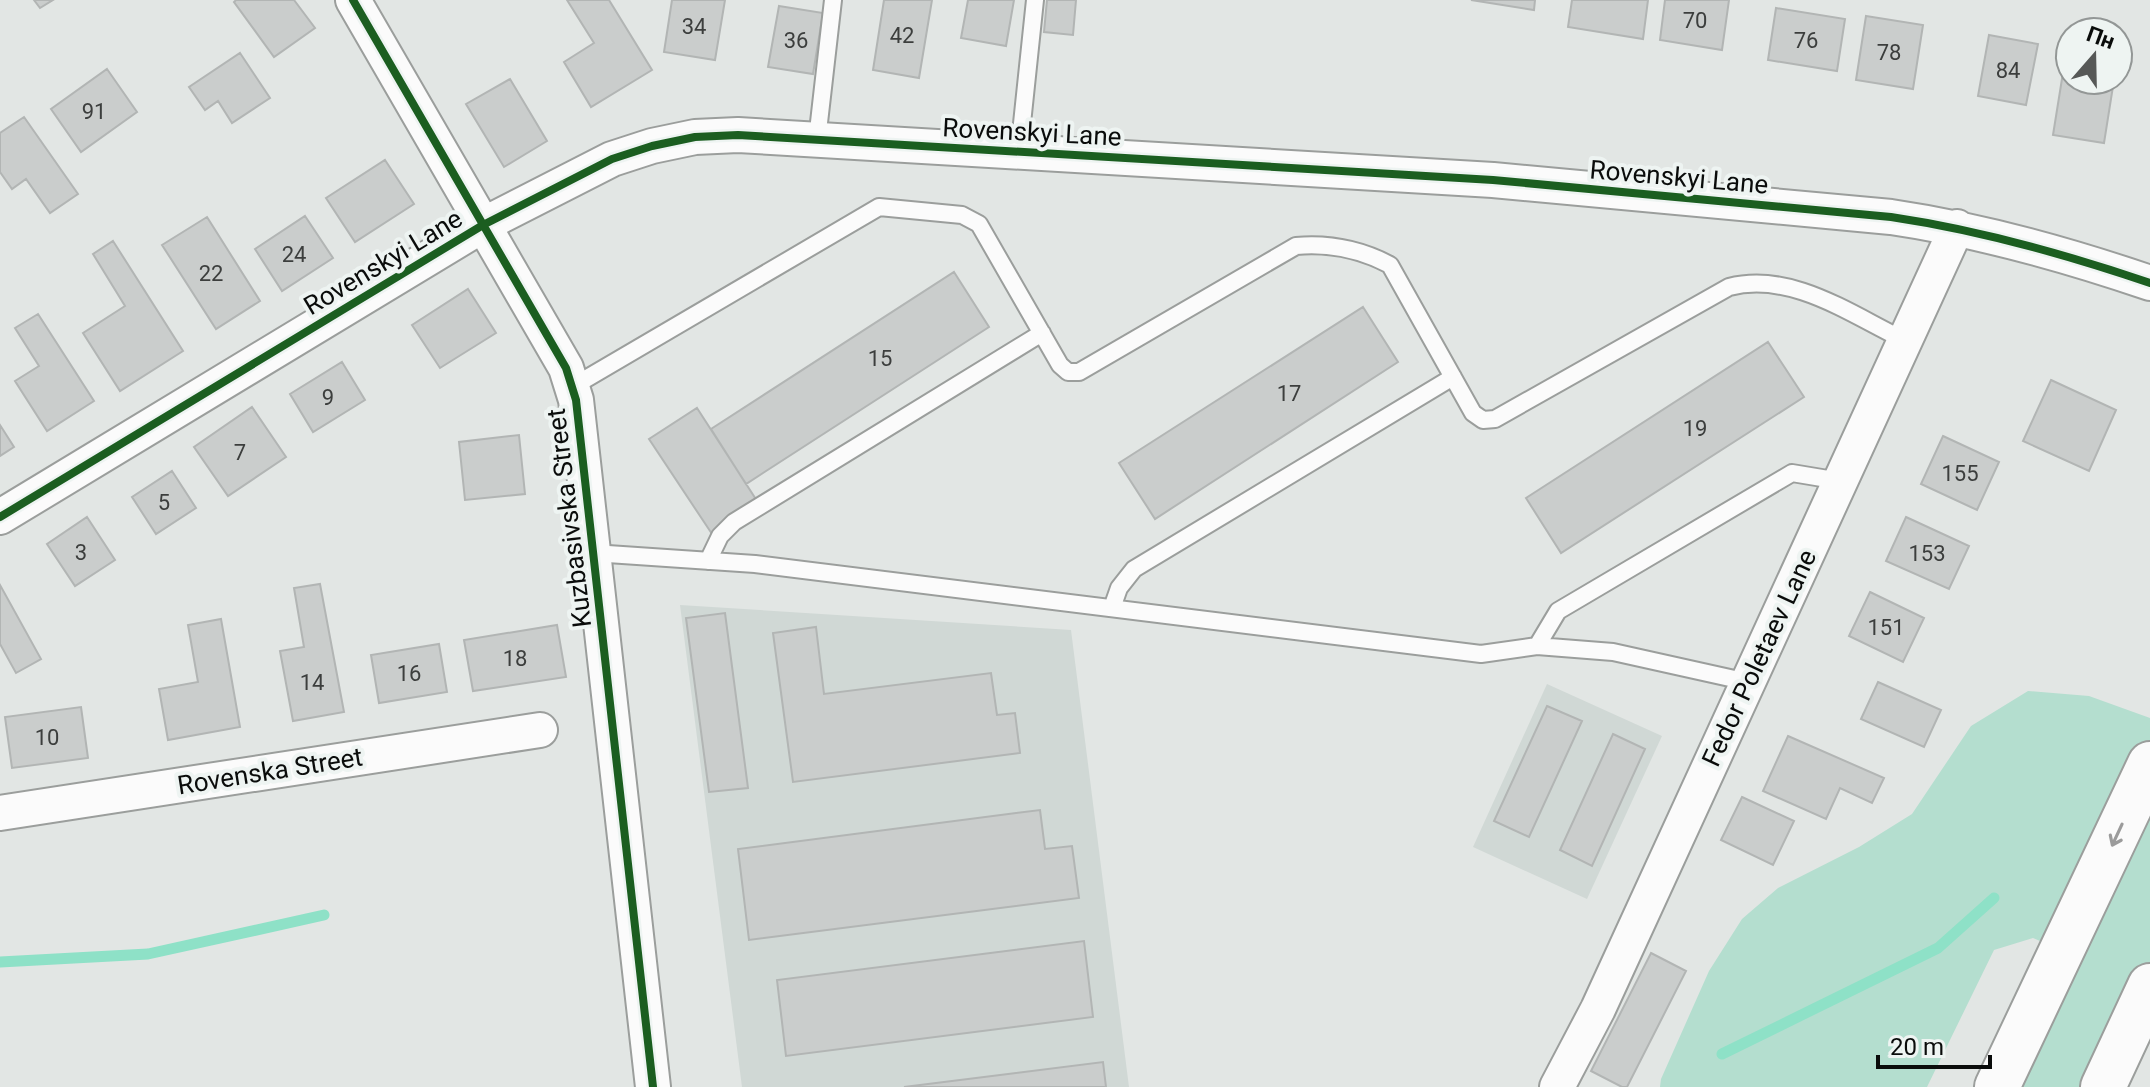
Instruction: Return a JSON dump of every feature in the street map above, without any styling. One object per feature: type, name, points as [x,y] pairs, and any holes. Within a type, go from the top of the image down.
[{"type":"main road","points":[[1997,1087],[2150,764]]},
{"type":"main road","points":[[2103,1087],[2150,986]]},
{"type":"street","name":"Kuzbasivska Street","points":[[353,0],[566,368],[576,400],[653,1087]]},
{"type":"street","name":"Rovenskyi Lane","points":[[0,517],[483,225],[612,159],[695,137],[738,135],[1493,180],[1891,217],[1957,227],[2150,283]]},
{"type":"street","name":"Fedor Poletaev Lane","points":[[1557,1087],[1598,1009],[1957,227]]},
{"type":"street","name":"Rovenska Street","points":[[0,813],[540,730]]},
{"type":"lane","points":[[817,140],[833,0]]},
{"type":"lane","points":[[1019,152],[1035,0]]},
{"type":"lane","points":[[572,387],[879,207],[962,215],[979,224],[1060,365],[1068,372],[1079,372],[1296,246],[1339,247],[1369,254],[1390,265],[1473,413],[1483,420],[1495,419],[1729,287],[1748,282],[1798,288],[1904,340]]},
{"type":"lane","points":[[708,561],[720,536],[734,522],[1042,333]]},
{"type":"lane","points":[[1112,608],[1119,588],[1134,569],[1453,377]]},
{"type":"lane","points":[[1537,646],[1558,611],[1792,473],[1840,481]]},
{"type":"lane","points":[[593,553],[771,566],[1481,654],[1537,646],[1613,652],[1748,682]]},
{"type":"shaded area","points":[[680,605],[1071,630],[1129,1087],[742,1087]]},
{"type":"shaded area","points":[[1547,684],[1662,736],[1587,899],[1473,847]]},
{"type":"green space","points":[[2028,691],[2089,696],[2150,718],[2150,986],[2103,1087],[1997,1087],[2061,950],[2033,938],[1994,950],[1927,1087],[1660,1087],[1709,971],[1742,919],[1778,888],[1859,847],[1912,814],[1971,726]]},
{"type":"building","points":[[34,0],[53,0],[40,8]]},
{"type":"building","points":[[294,0],[315,28],[274,57],[234,2]]},
{"type":"building","points":[[567,0],[609,0],[652,70],[591,107],[564,62],[594,43]]},
{"type":"building","points":[[672,0],[725,0],[715,60],[664,52]]},
{"type":"building","points":[[884,0],[932,0],[919,78],[873,70]]},
{"type":"building","points":[[968,0],[1014,0],[1006,46],[961,38]]},
{"type":"building","points":[[1047,0],[1076,0],[1073,35],[1044,32]]},
{"type":"building","points":[[1471,0],[1535,0],[1534,10]]},
{"type":"building","points":[[1572,0],[1648,0],[1643,39],[1568,27]]},
{"type":"building","points":[[1665,0],[1729,0],[1722,50],[1660,40]]},
{"type":"building","points":[[779,6],[823,13],[813,74],[768,67]]},
{"type":"building","points":[[1776,8],[1845,19],[1837,71],[1768,60]]},
{"type":"building","points":[[1866,16],[1923,25],[1913,89],[1856,80]]},
{"type":"building","points":[[1989,35],[2038,44],[2026,105],[1978,96]]},
{"type":"building","points":[[240,53],[270,98],[232,123],[218,101],[205,110],[189,87]]},
{"type":"building","points":[[107,69],[137,112],[81,152],[51,109]]},
{"type":"building","points":[[510,79],[547,141],[504,167],[466,104]]},
{"type":"building","points":[[2059,96],[2111,96],[2104,143],[2053,135]]},
{"type":"building","points":[[24,117],[78,194],[50,213],[26,179],[12,189],[0,172],[0,133]]},
{"type":"building","points":[[385,160],[414,204],[355,242],[326,198]]},
{"type":"building","points":[[305,216],[333,258],[282,291],[255,249]]},
{"type":"building","points":[[207,217],[260,301],[216,329],[162,245]]},
{"type":"building","points":[[113,241],[183,351],[120,391],[83,333],[125,306],[93,254]]},
{"type":"building","points":[[954,272],[989,327],[746,484],[711,429]]},
{"type":"building","points":[[468,289],[496,333],[440,368],[412,325]]},
{"type":"building","points":[[1363,307],[1398,362],[1155,519],[1119,463]]},
{"type":"building","points":[[38,314],[94,401],[47,431],[15,381],[39,366],[15,328]]},
{"type":"building","points":[[1768,342],[1804,397],[1561,553],[1526,498]]},
{"type":"building","points":[[342,362],[365,400],[313,432],[290,394]]},
{"type":"building","points":[[2051,380],[2116,410],[2089,471],[2023,441]]},
{"type":"building","points":[[252,407],[286,457],[228,496],[194,447]]},
{"type":"building","points":[[697,408],[759,504],[712,534],[649,439]]},
{"type":"building","points":[[0,425],[14,447],[0,456]]},
{"type":"building","points":[[519,435],[525,494],[465,500],[459,442]]},
{"type":"building","points":[[1943,436],[1999,462],[1977,510],[1921,484]]},
{"type":"building","points":[[172,471],[196,508],[156,534],[132,497]]},
{"type":"building","points":[[87,517],[115,560],[75,586],[47,544]]},
{"type":"building","points":[[1906,517],[1969,546],[1949,589],[1886,561]]},
{"type":"building","points":[[320,584],[344,712],[293,721],[280,651],[304,647],[294,588]]},
{"type":"building","points":[[0,585],[41,659],[16,673],[0,644]]},
{"type":"building","points":[[1870,592],[1924,618],[1903,662],[1849,636]]},
{"type":"building","points":[[725,613],[748,788],[709,792],[686,618]]},
{"type":"building","points":[[221,619],[240,727],[168,740],[159,689],[198,682],[188,625]]},
{"type":"building","points":[[557,625],[566,677],[473,691],[464,640]]},
{"type":"building","points":[[816,627],[824,694],[991,673],[997,715],[1015,713],[1020,753],[793,782],[773,633]]},
{"type":"building","points":[[439,644],[447,692],[379,703],[371,655]]},
{"type":"building","points":[[1878,682],[1941,710],[1924,747],[1861,719]]},
{"type":"building","points":[[1547,706],[1582,721],[1529,837],[1494,821]]},
{"type":"building","points":[[81,707],[88,758],[12,768],[5,717]]},
{"type":"building","points":[[1613,734],[1645,749],[1592,866],[1560,850]]},
{"type":"building","points":[[1788,736],[1884,778],[1872,803],[1840,788],[1826,819],[1763,791]]},
{"type":"building","points":[[1742,797],[1794,821],[1773,865],[1721,840]]},
{"type":"building","points":[[1040,810],[1045,849],[1072,846],[1079,898],[749,940],[738,849]]},
{"type":"building","points":[[1084,941],[1093,1017],[786,1056],[777,980]]},
{"type":"building","points":[[1651,953],[1686,971],[1627,1087],[1622,1087],[1591,1071]]},
{"type":"building","points":[[1103,1062],[1106,1087],[904,1087]]},
{"type":"waterway","points":[[1722,1054],[1938,948],[1994,898]]},
{"type":"waterway","points":[[0,962],[148,954],[324,915]]},
{"type":"cycle path","points":[[353,0],[566,368],[576,400],[653,1087]]},
{"type":"cycle path","points":[[0,517],[483,225],[612,159],[695,137],[738,135],[1493,180],[1891,217],[2022,244],[2150,283]]}]
